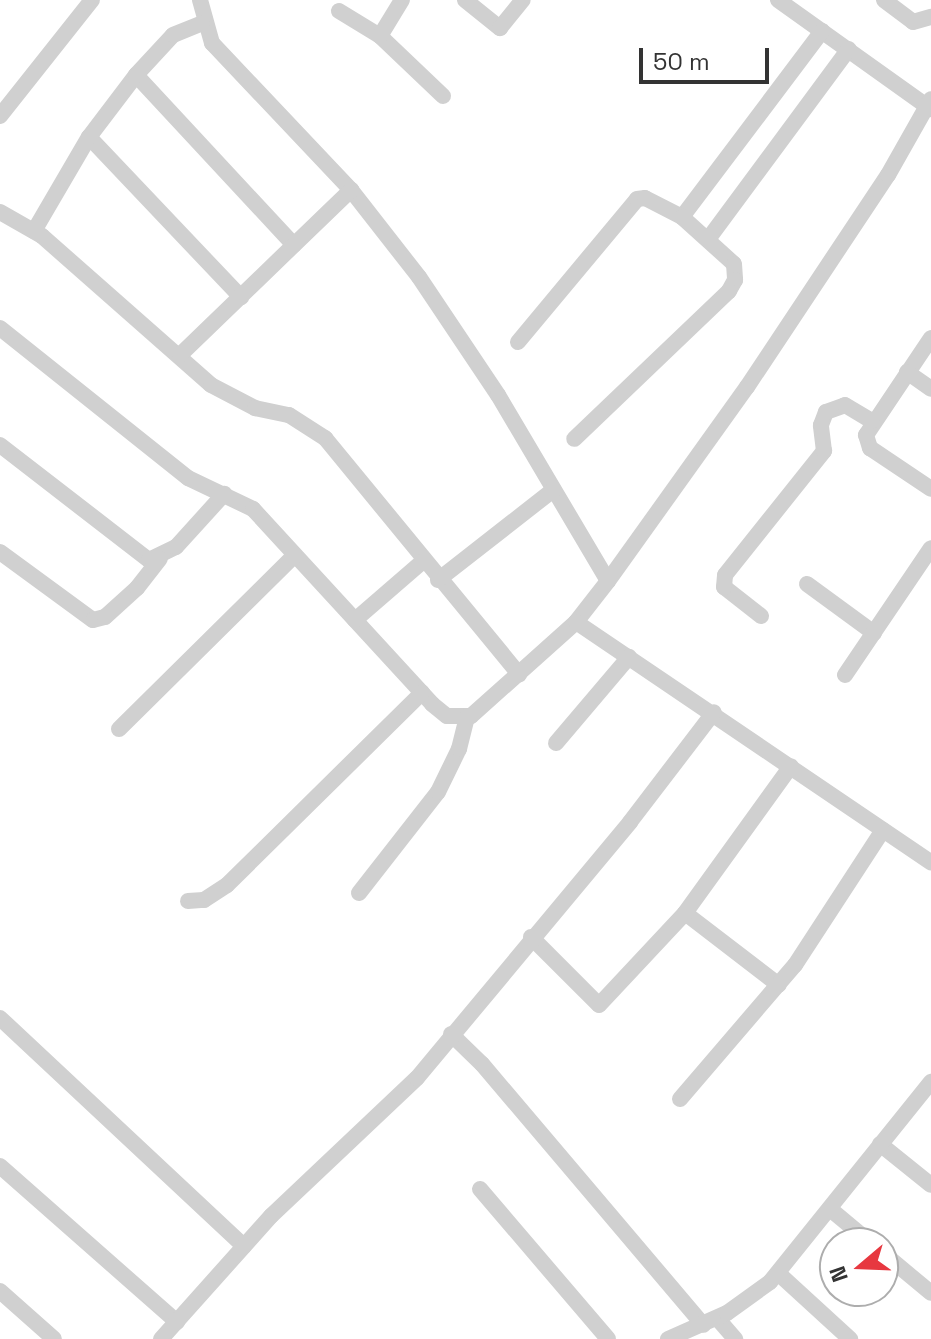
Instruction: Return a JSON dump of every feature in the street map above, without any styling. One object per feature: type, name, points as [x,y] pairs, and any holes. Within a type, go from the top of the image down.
[{"type":"street","points":[[0,116],[92,0]]},
{"type":"street","points":[[200,0],[202,23],[219,51],[351,190],[419,277],[608,581]]},
{"type":"street","points":[[380,36],[402,0]]},
{"type":"street","points":[[465,0],[500,28],[523,0]]},
{"type":"street","points":[[359,893],[438,792],[459,749],[467,716],[576,622],[608,581],[747,387],[888,175],[930,104],[778,0]]},
{"type":"street","points":[[884,0],[913,22],[931,17]]},
{"type":"street","points":[[339,11],[380,36],[443,96]]},
{"type":"street","points":[[34,231],[89,137],[136,75],[173,35],[202,23]]},
{"type":"street","points":[[682,217],[822,31]]},
{"type":"street","points":[[709,238],[849,49]]},
{"type":"street","points":[[136,75],[294,245]]},
{"type":"street","points":[[89,137],[241,297]]},
{"type":"street","points":[[180,355],[351,190]]},
{"type":"street","points":[[518,342],[637,199],[645,198],[682,217],[709,238],[734,264],[735,280],[729,291],[574,439]]},
{"type":"street","points":[[0,212],[34,231],[224,394],[289,415],[325,438],[422,562],[519,674]]},
{"type":"street","points":[[0,328],[188,478],[253,509],[422,693],[447,716],[467,716]]},
{"type":"street","points":[[931,338],[872,421],[866,435],[870,448],[931,489]]},
{"type":"street","points":[[907,372],[931,389]]},
{"type":"street","points":[[761,616],[724,587],[725,575],[824,451],[821,425],[826,412],[845,405],[872,421]]},
{"type":"street","points":[[0,445],[139,556],[160,559]]},
{"type":"street","points":[[438,580],[553,490]]},
{"type":"street","points":[[0,552],[93,620],[105,617],[137,588],[160,559],[204,520],[224,494]]},
{"type":"street","points":[[845,675],[931,548]]},
{"type":"street","points":[[119,729],[294,556]]},
{"type":"street","points":[[355,620],[422,562]]},
{"type":"street","points":[[807,584],[874,633]]},
{"type":"street","points":[[576,622],[714,712],[931,862]]},
{"type":"street","points":[[556,743],[629,657]]},
{"type":"street","points":[[188,901],[204,900],[227,885],[422,693]]},
{"type":"street","points":[[161,1339],[244,1246],[417,1078],[531,937],[630,822],[714,712]]},
{"type":"street","points":[[531,937],[599,1005],[685,913],[791,766]]},
{"type":"street","points":[[680,1099],[779,985],[883,830]]},
{"type":"street","points":[[685,913],[779,985]]},
{"type":"street","points":[[0,1018],[244,1246]]},
{"type":"street","points":[[451,1034],[482,1064],[710,1322],[735,1339]]},
{"type":"street","points":[[668,1339],[710,1322],[778,1273],[931,1082]]},
{"type":"street","points":[[880,1144],[931,1185]]},
{"type":"street","points":[[0,1166],[177,1322]]},
{"type":"street","points":[[480,1189],[608,1339]]},
{"type":"street","points":[[830,1209],[852,1227]]},
{"type":"street","points":[[899,1266],[931,1293]]},
{"type":"street","points":[[778,1273],[850,1339]]},
{"type":"street","points":[[0,1291],[54,1339]]}]
